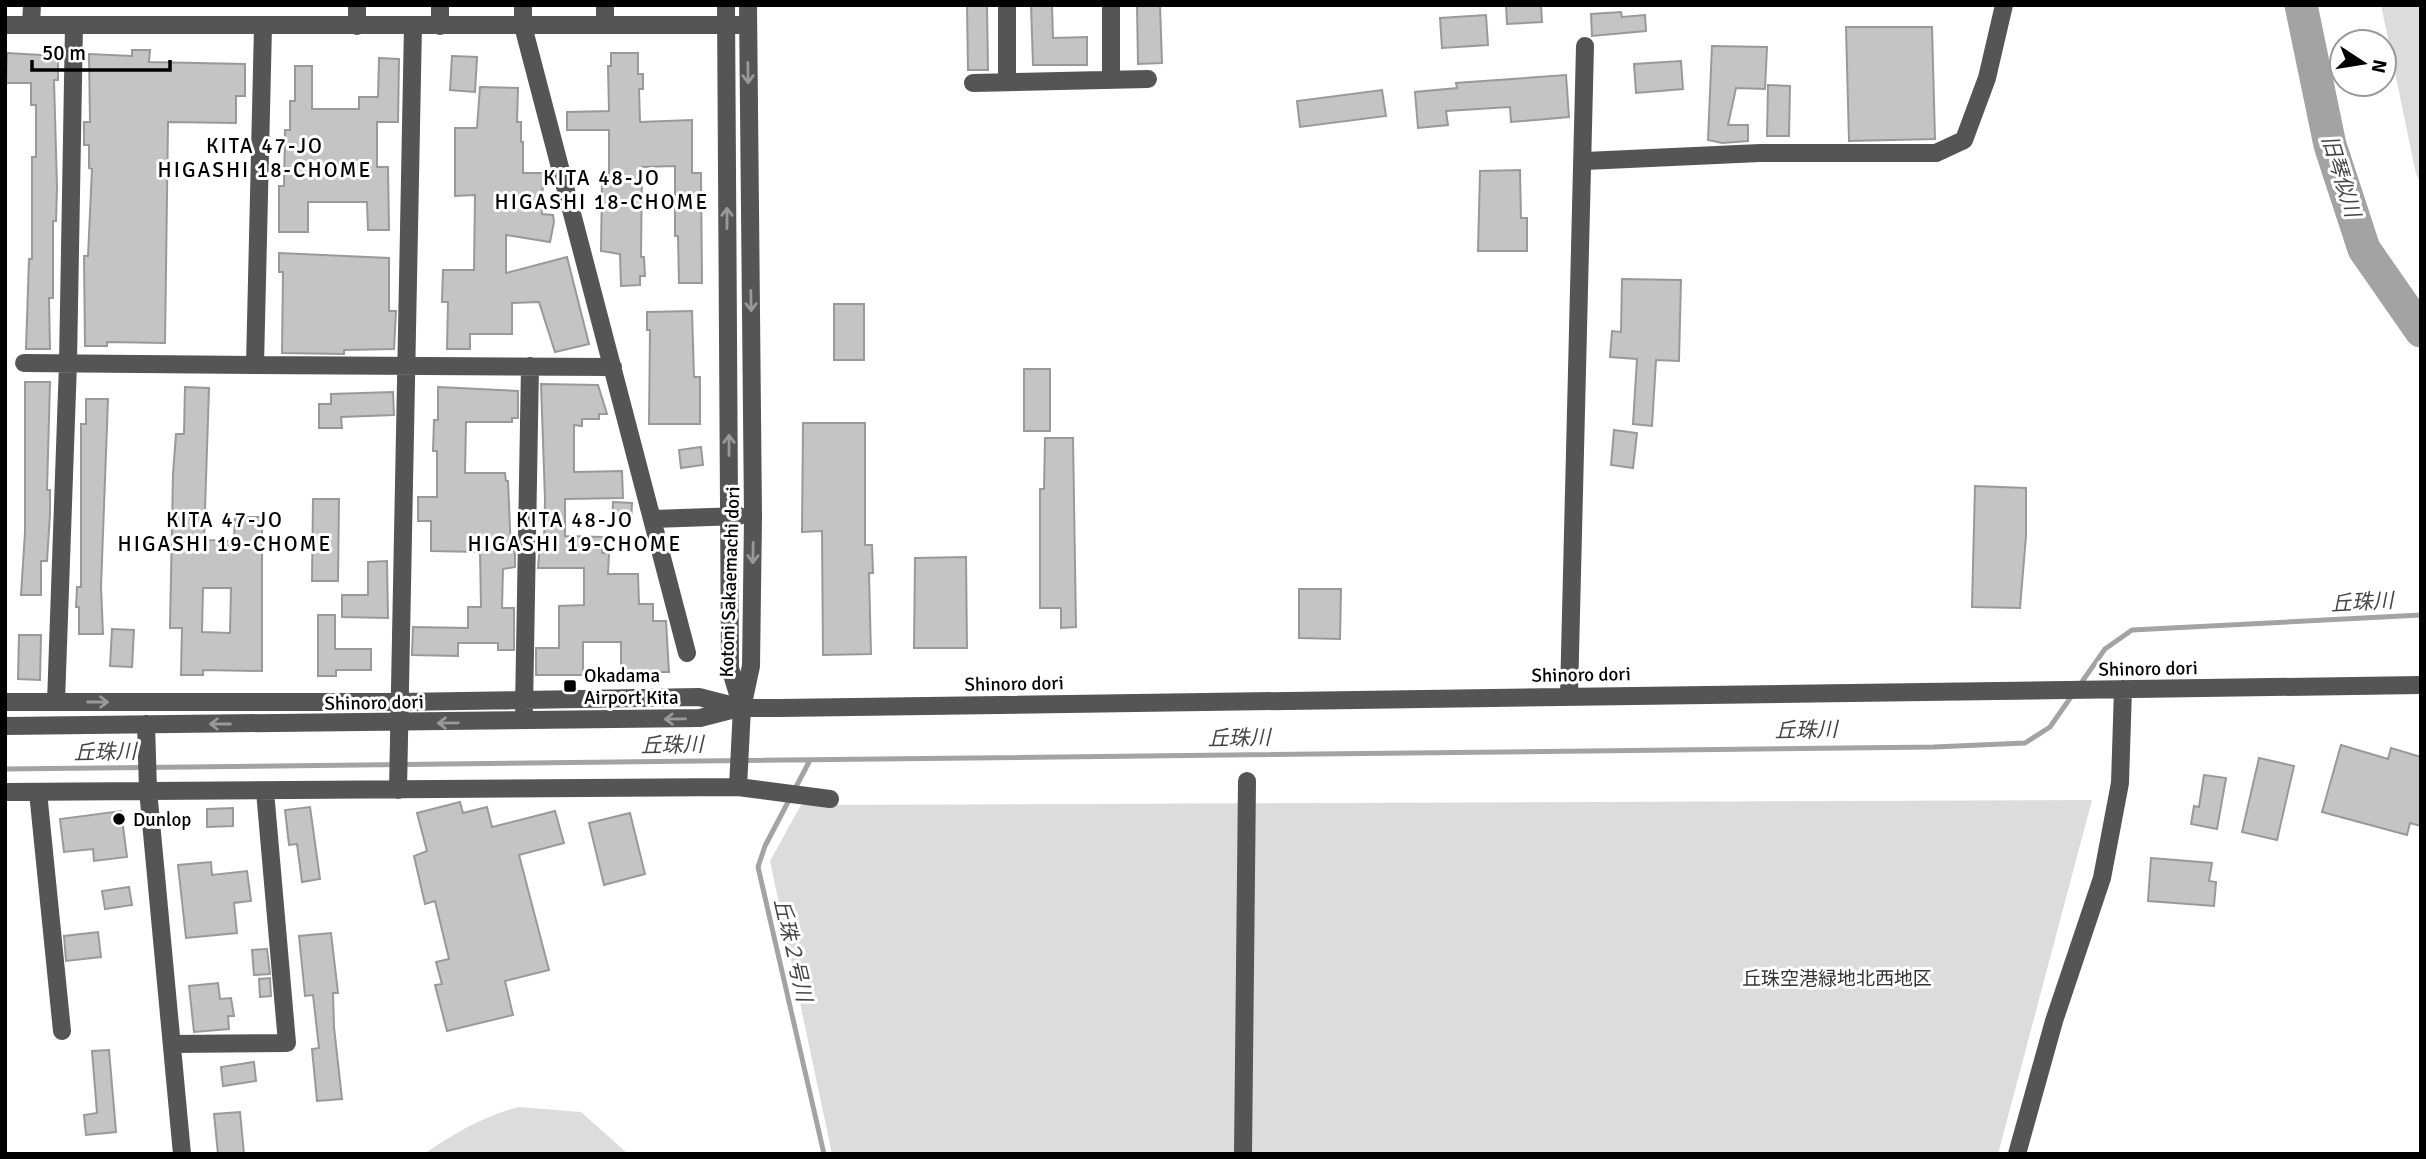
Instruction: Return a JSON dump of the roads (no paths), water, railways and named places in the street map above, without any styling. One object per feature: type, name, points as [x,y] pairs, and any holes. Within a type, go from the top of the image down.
[{"type":"street","points":[[32,5],[32,25]]},
{"type":"street","points":[[357,5],[357,26]]},
{"type":"street","points":[[440,5],[440,26]]},
{"type":"street","points":[[523,5],[523,26],[687,653]]},
{"type":"street","points":[[605,5],[605,25]]},
{"type":"street","name":"Kotoni Sakaemachi dori","points":[[726,5],[730,668],[742,708]]},
{"type":"street","name":"Kotoni Sakaemachi dori","points":[[742,708],[751,666],[753,517],[748,5]]},
{"type":"street","points":[[1007,5],[1007,82]]},
{"type":"street","points":[[1111,5],[1111,78]]},
{"type":"street","points":[[1585,161],[1760,153],[1936,153],[1964,140],[1987,78],[2004,5]]},
{"type":"street","points":[[5,25],[748,25]]},
{"type":"street","points":[[56,702],[68,363],[74,25]]},
{"type":"street","points":[[255,365],[263,26]]},
{"type":"street","points":[[399,784],[398,702],[413,26]]},
{"type":"street","points":[[1569,695],[1585,161],[1585,46]]},
{"type":"street","points":[[973,83],[1147,79]]},
{"type":"street","points":[[24,363],[614,367]]},
{"type":"street","points":[[523,721],[530,366]]},
{"type":"street","points":[[653,519],[753,517]]},
{"type":"street","name":"Shinoro dori","points":[[5,726],[398,724],[700,718],[742,708],[2421,685]]},
{"type":"street","points":[[2017,1154],[2054,1021],[2102,878],[2120,783],[2123,689]]},
{"type":"street","name":"Shinoro dori","points":[[5,702],[398,702],[699,697],[742,708]]},
{"type":"street","points":[[739,782],[742,708]]},
{"type":"street","points":[[146,724],[148,785],[182,1154]]},
{"type":"street","points":[[1242,1154],[1247,781]]},
{"type":"street","points":[[5,792],[148,785],[265,791],[399,784],[739,782],[830,799]]},
{"type":"street","points":[[172,1044],[287,1043],[265,791]]},
{"type":"street","points":[[38,792],[62,1031]]},
{"type":"waterway","name":"旧琴似川","points":[[2301,5],[2330,145],[2364,249],[2421,331]]},
{"type":"waterway","name":"丘珠川","points":[[2079,686],[2105,649],[2132,630],[2421,615]]},
{"type":"waterway","name":"丘珠川","points":[[5,769],[1934,747],[2025,743],[2050,727],[2073,694]]},
{"type":"waterway","name":"丘珠２号川","points":[[809,762],[765,846],[758,867],[824,1154]]},
{"type":"place","name":"Okadama Airport Kita","points":[[570,686]]},
{"type":"place","name":"Dunlop","points":[[119,819]]},
{"type":"district","name":"KITA 47-JO HIGASHI 18-CHOME","points":[[265,158]]},
{"type":"district","name":"KITA 48-JO HIGASHI 18-CHOME","points":[[602,190]]},
{"type":"district","name":"KITA 47-JO HIGASHI 19-CHOME","points":[[225,532]]},
{"type":"district","name":"KITA 48-JO HIGASHI 19-CHOME","points":[[575,532]]},
{"type":"park label","name":"丘珠空港緑地北西地区","points":[[1837,978]]}]
